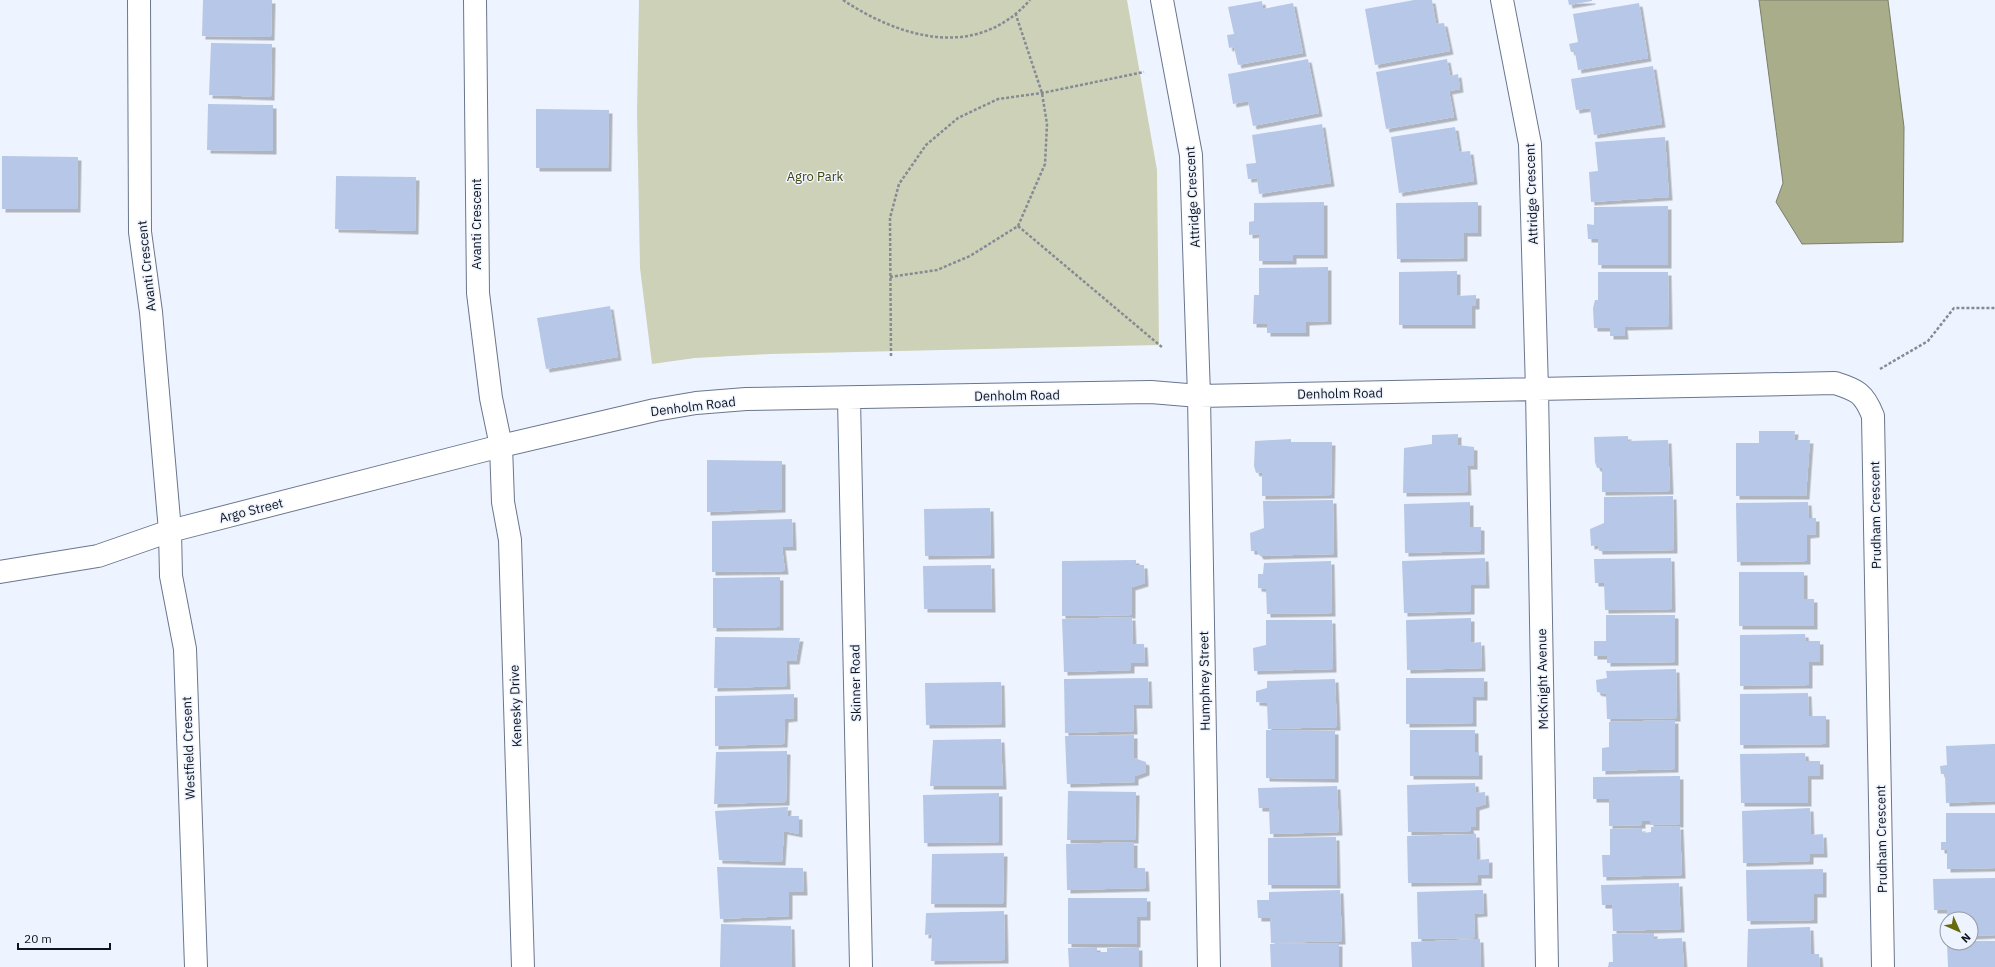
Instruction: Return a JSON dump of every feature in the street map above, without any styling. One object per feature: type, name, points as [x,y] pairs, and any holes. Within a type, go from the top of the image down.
[{"type":"street","name":"Avanti Crescent","points":[[139,0],[140,232],[151,312],[170,531]]},
{"type":"street","name":"Avanti Crescent","points":[[475,0],[476,270],[491,398],[501,446]]},
{"type":"street","name":"Attridge Crescent","points":[[1162,0],[1192,155],[1199,396]]},
{"type":"street","name":"Attridge Crescent","points":[[1502,0],[1530,144],[1537,390]]},
{"type":"street","name":"Prudham Crescent","points":[[1537,390],[1835,383],[1854,389],[1867,401],[1873,416],[1883,967]]},
{"type":"street","name":"Denholm Road","points":[[501,446],[655,410],[696,403],[746,399],[849,399],[1151,392],[1199,396],[1537,390]]},
{"type":"street","name":"McKnight Avenue","points":[[1537,390],[1547,967]]},
{"type":"street","name":"Humphrey Street","points":[[1199,396],[1209,967]]},
{"type":"street","name":"Skinner Road","points":[[849,399],[861,967]]},
{"type":"street","name":"Argo Street","points":[[0,572],[98,556],[170,531],[501,446]]},
{"type":"street","name":"Kenesky Drive","points":[[501,446],[503,502],[510,540],[523,967]]},
{"type":"street","name":"Westfield Cresent","points":[[170,531],[171,576],[184,649],[196,967]]},
{"type":"path","points":[[843,0],[862,12],[903,31],[946,38],[983,33],[1016,15],[1030,0]]},
{"type":"path","points":[[890,277],[937,270],[970,256],[1018,226],[1045,164],[1047,124],[1042,93],[1016,15]]},
{"type":"path","points":[[892,356],[890,218],[899,184],[926,145],[958,118],[998,100],[1042,93],[1144,72]]},
{"type":"path","points":[[1018,226],[1163,348]]},
{"type":"path","points":[[1880,369],[1928,341],[1954,308],[1995,308]]},
{"type":"green space","name":"Agro Park","points":[[639,0],[1127,0],[1157,170],[1159,345],[770,354],[695,358],[652,364],[640,268],[637,113]]},
{"type":"shaded area","points":[[1759,0],[1888,0],[1904,127],[1903,242],[1802,244],[1776,202],[1783,183]]},
{"type":"building","points":[[203,0],[272,0],[271,37],[202,36]]},
{"type":"building","points":[[1414,0],[1432,0],[1436,24],[1444,23],[1450,51],[1375,65],[1365,9]]},
{"type":"building","points":[[1568,0],[1592,0],[1592,1],[1569,5]]},
{"type":"building","points":[[1262,1],[1263,9],[1293,3],[1303,53],[1238,65],[1234,47],[1229,48],[1227,35],[1234,34],[1228,7]]},
{"type":"building","points":[[1639,3],[1648,58],[1578,70],[1575,52],[1571,52],[1569,44],[1578,42],[1573,14]]},
{"type":"building","points":[[211,43],[272,44],[271,97],[209,95]]},
{"type":"building","points":[[1308,59],[1319,113],[1253,126],[1248,101],[1233,104],[1228,74]]},
{"type":"building","points":[[1447,59],[1450,76],[1458,74],[1460,89],[1449,91],[1454,117],[1386,129],[1376,72]]},
{"type":"building","points":[[1653,66],[1662,124],[1594,135],[1590,108],[1576,110],[1571,79]]},
{"type":"building","points":[[208,104],[273,105],[273,151],[207,150]]},
{"type":"building","points":[[536,109],[609,110],[608,168],[536,168]]},
{"type":"building","points":[[1322,124],[1331,183],[1259,194],[1257,178],[1248,179],[1246,164],[1256,163],[1252,135]]},
{"type":"building","points":[[1455,127],[1459,152],[1470,151],[1474,181],[1399,193],[1391,137]]},
{"type":"building","points":[[1665,137],[1669,197],[1591,202],[1589,172],[1598,171],[1595,142]]},
{"type":"building","points":[[2,156],[78,157],[77,209],[2,209]]},
{"type":"building","points":[[336,176],[416,177],[415,231],[335,229]]},
{"type":"building","points":[[1324,202],[1324,255],[1293,255],[1293,261],[1259,261],[1259,234],[1249,235],[1249,222],[1254,221],[1254,203]]},
{"type":"building","points":[[1478,202],[1478,233],[1464,233],[1464,258],[1397,259],[1396,203]]},
{"type":"building","points":[[1668,206],[1668,265],[1598,265],[1598,239],[1588,239],[1587,224],[1594,225],[1594,207]]},
{"type":"building","points":[[1328,267],[1328,321],[1306,322],[1306,333],[1267,333],[1267,324],[1253,324],[1254,295],[1259,295],[1259,268]]},
{"type":"building","points":[[1457,271],[1457,296],[1476,295],[1476,306],[1472,306],[1472,325],[1399,325],[1399,272]]},
{"type":"building","points":[[1598,272],[1668,272],[1669,326],[1624,327],[1625,336],[1610,336],[1610,328],[1594,328],[1593,308],[1595,300],[1598,300]]},
{"type":"building","points":[[610,306],[618,357],[546,369],[537,318]]},
{"type":"building","points":[[1759,431],[1795,431],[1794,440],[1810,440],[1806,496],[1736,496],[1736,443],[1759,443]]},
{"type":"building","points":[[1458,434],[1458,445],[1474,447],[1474,466],[1467,466],[1468,492],[1403,493],[1404,448],[1432,444],[1432,435]]},
{"type":"building","points":[[1628,436],[1628,441],[1668,440],[1670,491],[1602,492],[1602,468],[1597,468],[1595,462],[1594,437]]},
{"type":"building","points":[[1291,439],[1291,442],[1332,442],[1331,495],[1262,496],[1262,472],[1256,473],[1254,466],[1255,441]]},
{"type":"building","points":[[707,460],[782,461],[782,509],[707,512]]},
{"type":"building","points":[[1673,496],[1674,550],[1599,551],[1598,545],[1591,546],[1590,529],[1604,523],[1604,497]]},
{"type":"building","points":[[1333,500],[1334,554],[1260,556],[1257,551],[1251,551],[1250,533],[1264,528],[1263,501]]},
{"type":"building","points":[[1470,502],[1470,527],[1481,527],[1481,551],[1405,553],[1404,504]]},
{"type":"building","points":[[1808,502],[1809,518],[1816,518],[1816,534],[1807,535],[1807,561],[1737,562],[1736,503]]},
{"type":"building","points":[[990,508],[991,555],[925,556],[924,509]]},
{"type":"building","points":[[792,519],[793,547],[782,547],[785,571],[712,572],[712,521]]},
{"type":"building","points":[[1485,558],[1486,585],[1471,585],[1471,611],[1404,613],[1402,561]]},
{"type":"building","points":[[1671,558],[1672,609],[1605,610],[1604,583],[1595,583],[1594,559]]},
{"type":"building","points":[[1136,560],[1136,565],[1144,565],[1145,583],[1132,587],[1132,615],[1062,616],[1062,561]]},
{"type":"building","points":[[1331,561],[1332,613],[1267,614],[1266,589],[1258,588],[1258,574],[1263,574],[1264,563]]},
{"type":"building","points":[[991,565],[992,609],[924,609],[923,566]]},
{"type":"building","points":[[1739,572],[1804,572],[1804,599],[1814,599],[1814,626],[1739,626]]},
{"type":"building","points":[[780,577],[780,627],[713,628],[713,578]]},
{"type":"building","points":[[1606,615],[1675,615],[1675,662],[1607,663],[1607,656],[1594,656],[1594,641],[1606,641]]},
{"type":"building","points":[[1132,617],[1133,644],[1144,644],[1145,663],[1131,663],[1131,670],[1064,672],[1062,619]]},
{"type":"building","points":[[1471,618],[1471,643],[1481,642],[1482,668],[1407,670],[1406,620]]},
{"type":"building","points":[[1266,620],[1332,620],[1333,669],[1254,671],[1253,648],[1266,645]]},
{"type":"building","points":[[1805,634],[1806,641],[1820,641],[1820,662],[1809,662],[1809,685],[1740,686],[1740,635]]},
{"type":"building","points":[[715,637],[800,638],[796,661],[786,661],[787,686],[714,688]]},
{"type":"building","points":[[1676,669],[1677,718],[1607,719],[1606,694],[1597,692],[1596,680],[1607,678],[1606,671]]},
{"type":"building","points":[[1148,678],[1149,705],[1133,705],[1134,731],[1065,733],[1064,679]]},
{"type":"building","points":[[1406,678],[1484,678],[1484,697],[1473,697],[1473,723],[1406,724]]},
{"type":"building","points":[[1335,679],[1337,727],[1268,729],[1267,703],[1256,702],[1256,691],[1267,688],[1267,681]]},
{"type":"building","points":[[1001,682],[1002,724],[926,725],[925,683]]},
{"type":"building","points":[[1808,693],[1809,716],[1826,716],[1826,744],[1740,745],[1740,694]]},
{"type":"building","points":[[794,694],[794,718],[785,719],[784,744],[715,746],[715,696]]},
{"type":"building","points":[[1675,720],[1675,769],[1602,771],[1602,748],[1609,747],[1609,722]]},
{"type":"building","points":[[1266,730],[1335,731],[1335,779],[1266,778]]},
{"type":"building","points":[[1410,730],[1475,730],[1475,752],[1479,752],[1479,776],[1410,776]]},
{"type":"building","points":[[1134,735],[1134,758],[1146,762],[1146,772],[1135,776],[1135,782],[1067,784],[1065,736]]},
{"type":"building","points":[[1001,739],[1003,786],[930,786],[933,740]]},
{"type":"building","points":[[1995,744],[1995,801],[1946,803],[1945,774],[1941,774],[1940,766],[1947,765],[1946,746]]},
{"type":"building","points":[[787,751],[786,802],[714,804],[716,752]]},
{"type":"building","points":[[1805,753],[1806,761],[1820,761],[1820,776],[1808,776],[1808,803],[1741,803],[1740,754]]},
{"type":"building","points":[[1680,776],[1680,824],[1650,825],[1650,821],[1642,821],[1642,825],[1609,826],[1609,799],[1593,799],[1593,777]]},
{"type":"building","points":[[1475,783],[1476,793],[1485,792],[1486,804],[1476,807],[1476,827],[1470,827],[1471,831],[1408,832],[1407,785]]},
{"type":"building","points":[[1337,786],[1339,832],[1270,834],[1269,808],[1259,808],[1258,788]]},
{"type":"building","points":[[1068,791],[1136,792],[1135,840],[1067,840]]},
{"type":"building","points":[[999,793],[999,842],[924,843],[923,795]]},
{"type":"building","points":[[788,807],[787,816],[799,816],[799,834],[784,831],[782,862],[719,860],[715,811]]},
{"type":"building","points":[[1810,808],[1811,835],[1823,834],[1824,854],[1810,854],[1810,861],[1743,863],[1742,811]]},
{"type":"building","points":[[1946,813],[1995,813],[1995,868],[1947,869],[1947,850],[1941,850],[1941,842],[1946,842]]},
{"type":"building","points":[[1680,826],[1682,875],[1603,877],[1602,855],[1610,855],[1610,829],[1642,828],[1642,833],[1651,832],[1651,827]]},
{"type":"building","points":[[1476,834],[1477,860],[1489,859],[1489,875],[1478,875],[1478,882],[1408,883],[1407,836]]},
{"type":"building","points":[[1336,837],[1337,885],[1268,885],[1268,838]]},
{"type":"building","points":[[1134,842],[1134,868],[1145,868],[1146,888],[1067,890],[1066,844]]},
{"type":"building","points":[[1004,853],[1003,904],[931,904],[932,854]]},
{"type":"building","points":[[717,867],[803,868],[804,892],[789,892],[789,916],[720,919]]},
{"type":"building","points":[[1823,869],[1823,894],[1814,894],[1814,920],[1747,921],[1746,870]]},
{"type":"building","points":[[1995,878],[1995,935],[1979,936],[1979,911],[1934,910],[1933,879]]},
{"type":"building","points":[[1679,883],[1681,929],[1613,931],[1612,905],[1602,905],[1601,885]]},
{"type":"building","points":[[1340,890],[1342,941],[1271,943],[1270,918],[1258,918],[1257,900],[1269,900],[1269,892]]},
{"type":"building","points":[[1483,890],[1484,913],[1474,914],[1475,938],[1418,939],[1417,892]]},
{"type":"building","points":[[1068,898],[1147,898],[1147,917],[1137,917],[1137,944],[1068,944]]},
{"type":"building","points":[[1004,911],[1005,960],[931,961],[932,934],[925,935],[926,913]]},
{"type":"building","points":[[721,924],[791,926],[792,967],[720,967]]},
{"type":"building","points":[[1810,927],[1811,954],[1819,954],[1820,967],[1747,967],[1748,929]]},
{"type":"building","points":[[1654,933],[1654,939],[1682,938],[1684,967],[1608,967],[1609,962],[1613,962],[1612,934]]},
{"type":"building","points":[[1480,939],[1481,967],[1412,967],[1411,942]]},
{"type":"building","points":[[1979,941],[1995,941],[1995,967],[1948,967],[1947,951],[1979,951]]},
{"type":"building","points":[[1339,943],[1339,967],[1271,967],[1270,944]]},
{"type":"building","points":[[1097,947],[1097,952],[1107,952],[1107,948],[1139,947],[1139,967],[1069,967],[1068,948]]}]
